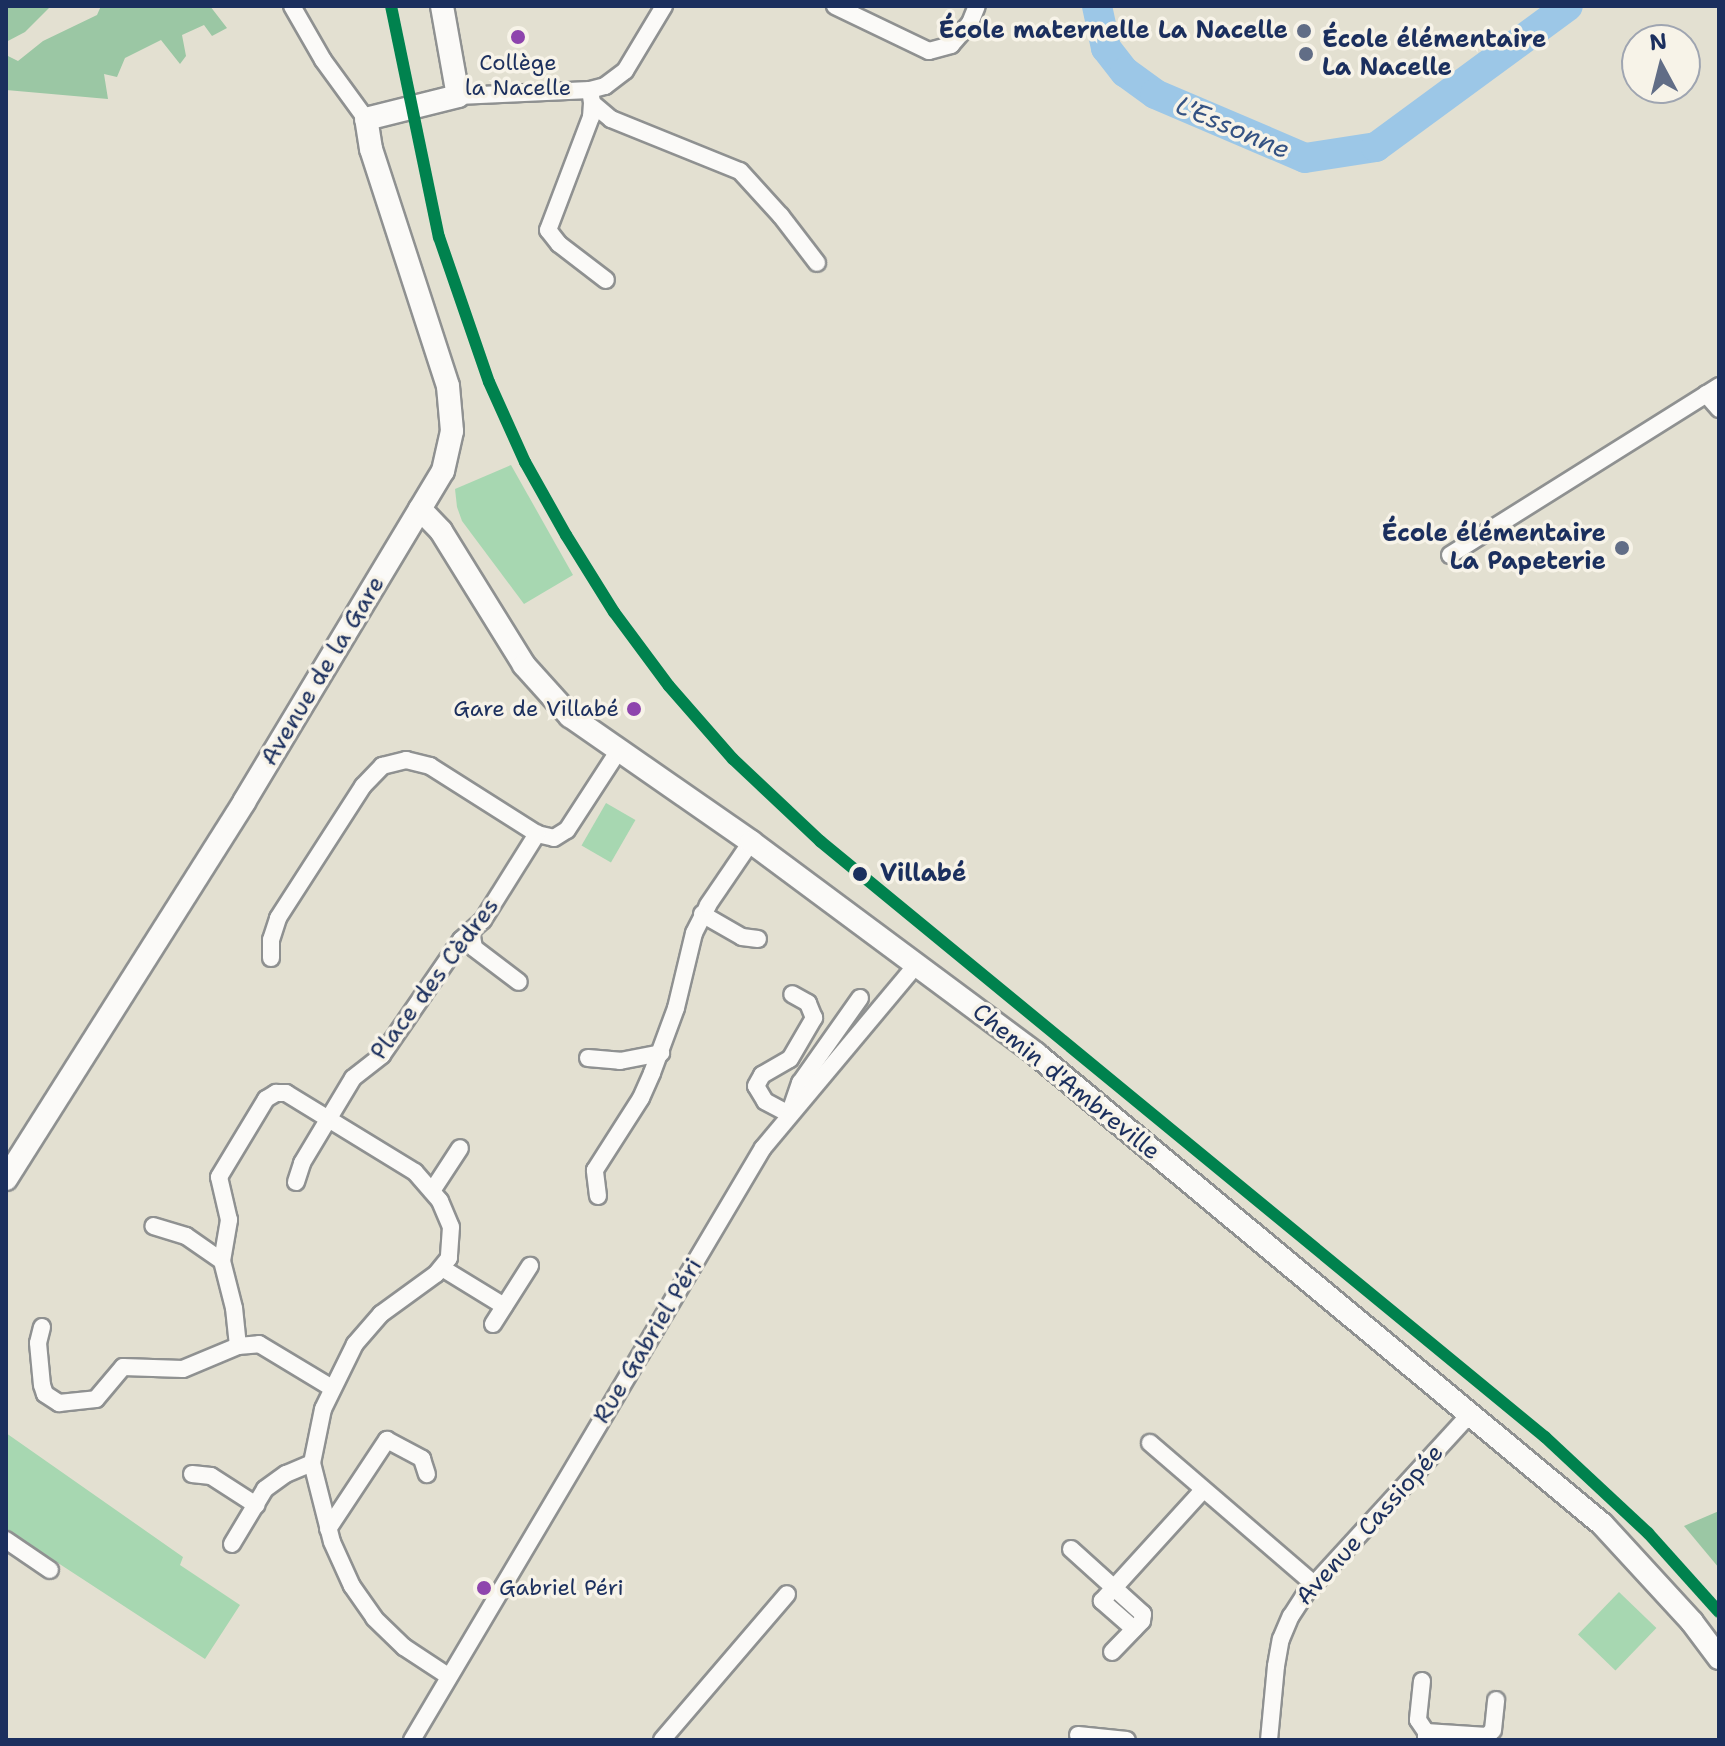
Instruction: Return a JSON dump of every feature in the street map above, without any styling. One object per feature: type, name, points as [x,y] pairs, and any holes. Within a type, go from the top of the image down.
[{"type":"street","points":[[292,6],[323,60],[366,119],[399,108],[458,96],[591,97],[625,71],[664,6]]},
{"type":"street","points":[[442,6],[458,96]]},
{"type":"street","points":[[835,6],[929,51],[951,45],[970,23],[977,6]]},
{"type":"street","points":[[591,97],[611,119],[740,171],[781,216],[817,263]]},
{"type":"street","points":[[591,97],[591,117],[548,230],[559,244],[606,280]]},
{"type":"street","name":"Avenue de la Gare","points":[[6,1179],[244,802],[420,509],[447,457],[452,431],[451,403],[371,149],[366,119]]},
{"type":"street","points":[[1450,555],[1712,390],[1719,409]]},
{"type":"street","name":"Chemin d'Ambreville","points":[[420,509],[441,531],[513,649],[540,685],[570,716],[751,842],[1036,1054],[1471,1413],[1616,1537],[1692,1622],[1719,1658]]},
{"type":"street","points":[[271,958],[271,940],[278,918],[363,786],[389,763],[406,760],[430,766],[537,834],[554,838],[567,830],[619,750]]},
{"type":"street","name":"Place des Cèdres","points":[[296,1182],[302,1163],[353,1078],[382,1055],[471,931],[483,920],[537,834]]},
{"type":"street","points":[[598,1196],[595,1170],[641,1098],[661,1053],[676,1008],[687,952],[702,914],[751,842]]},
{"type":"street","points":[[702,914],[742,937],[758,939]]},
{"type":"street","points":[[471,931],[474,948],[519,982]]},
{"type":"street","name":"Rue Gabriel Péri","points":[[412,1740],[755,1161],[789,1114],[809,1095],[916,965]]},
{"type":"street","points":[[792,994],[808,1003],[814,1018],[790,1059],[762,1075],[756,1086],[765,1101],[789,1114],[800,1083],[860,998]]},
{"type":"street","points":[[588,1058],[620,1061],[661,1053]]},
{"type":"street","points":[[238,1346],[234,1308],[222,1261],[229,1220],[219,1177],[266,1099],[286,1093],[415,1172],[432,1191],[451,1227],[453,1244],[442,1268],[381,1314],[355,1344],[323,1409],[312,1463],[328,1529],[352,1586],[374,1618],[404,1647],[448,1676]]},
{"type":"street","points":[[432,1191],[460,1148]]},
{"type":"street","points":[[154,1226],[186,1236],[222,1261]]},
{"type":"street","points":[[493,1324],[530,1266]]},
{"type":"street","points":[[442,1268],[504,1306]]},
{"type":"street","points":[[42,1327],[38,1343],[42,1385],[45,1394],[59,1403],[96,1399],[119,1370],[127,1366],[174,1370],[238,1346],[259,1344],[332,1388]]},
{"type":"street","name":"Avenue Cassiopée","points":[[1269,1740],[1281,1639],[1291,1616],[1314,1584],[1471,1413]]},
{"type":"street","points":[[328,1529],[387,1440],[422,1459],[427,1474]]},
{"type":"street","points":[[1150,1443],[1314,1584]]},
{"type":"street","points":[[232,1544],[265,1489],[286,1474],[312,1463]]},
{"type":"street","points":[[192,1474],[211,1476],[256,1505]]},
{"type":"street","points":[[1112,1652],[1134,1629],[1102,1601],[1203,1490]]},
{"type":"street","points":[[6,1540],[50,1570]]},
{"type":"street","points":[[1071,1549],[1114,1587]]},
{"type":"street","points":[[662,1740],[787,1594]]},
{"type":"street","points":[[1422,1681],[1418,1720],[1426,1736],[1487,1736],[1493,1730],[1496,1700]]},
{"type":"street","points":[[1078,1735],[1127,1740]]},
{"type":"green space","points":[[6,6],[51,6],[25,32],[6,42]]},
{"type":"green space","points":[[101,6],[210,6],[227,28],[212,36],[204,25],[182,35],[186,56],[180,64],[161,40],[125,58],[117,77],[104,74],[108,99],[6,90],[6,55],[18,61],[43,41],[97,15]]},
{"type":"green space","points":[[511,465],[573,575],[524,604],[462,521],[455,489]]},
{"type":"green space","points":[[606,803],[635,820],[611,862],[582,845]]},
{"type":"green space","points":[[6,1433],[183,1557],[180,1565],[240,1605],[205,1659],[6,1529]]},
{"type":"green space","points":[[1719,1511],[1719,1568],[1684,1526]]},
{"type":"green space","points":[[1619,1592],[1656,1628],[1615,1671],[1578,1634]]},
{"type":"waterway","name":"L'Essonne","points":[[1097,6],[1106,48],[1125,72],[1155,94],[1305,158],[1376,147],[1568,6]]},
{"type":"transit line","points":[[391,6],[439,237],[489,382],[525,462],[566,535],[614,612],[669,686],[733,759],[820,841],[1545,1437],[1648,1533],[1719,1612]]},
{"type":"place","name":"École maternelle La Nacelle","points":[[1304,31]]},
{"type":"place","name":"Collège la Nacelle","points":[[518,37]]},
{"type":"place","name":"École élémentaire La Nacelle","points":[[1306,54]]},
{"type":"place","name":"École élémentaire La Papeterie","points":[[1622,548]]},
{"type":"place","name":"Gare de Villabé","points":[[634,709]]},
{"type":"place","name":"Villabé","points":[[860,874]]},
{"type":"place","name":"Gabriel Péri","points":[[484,1588]]}]
